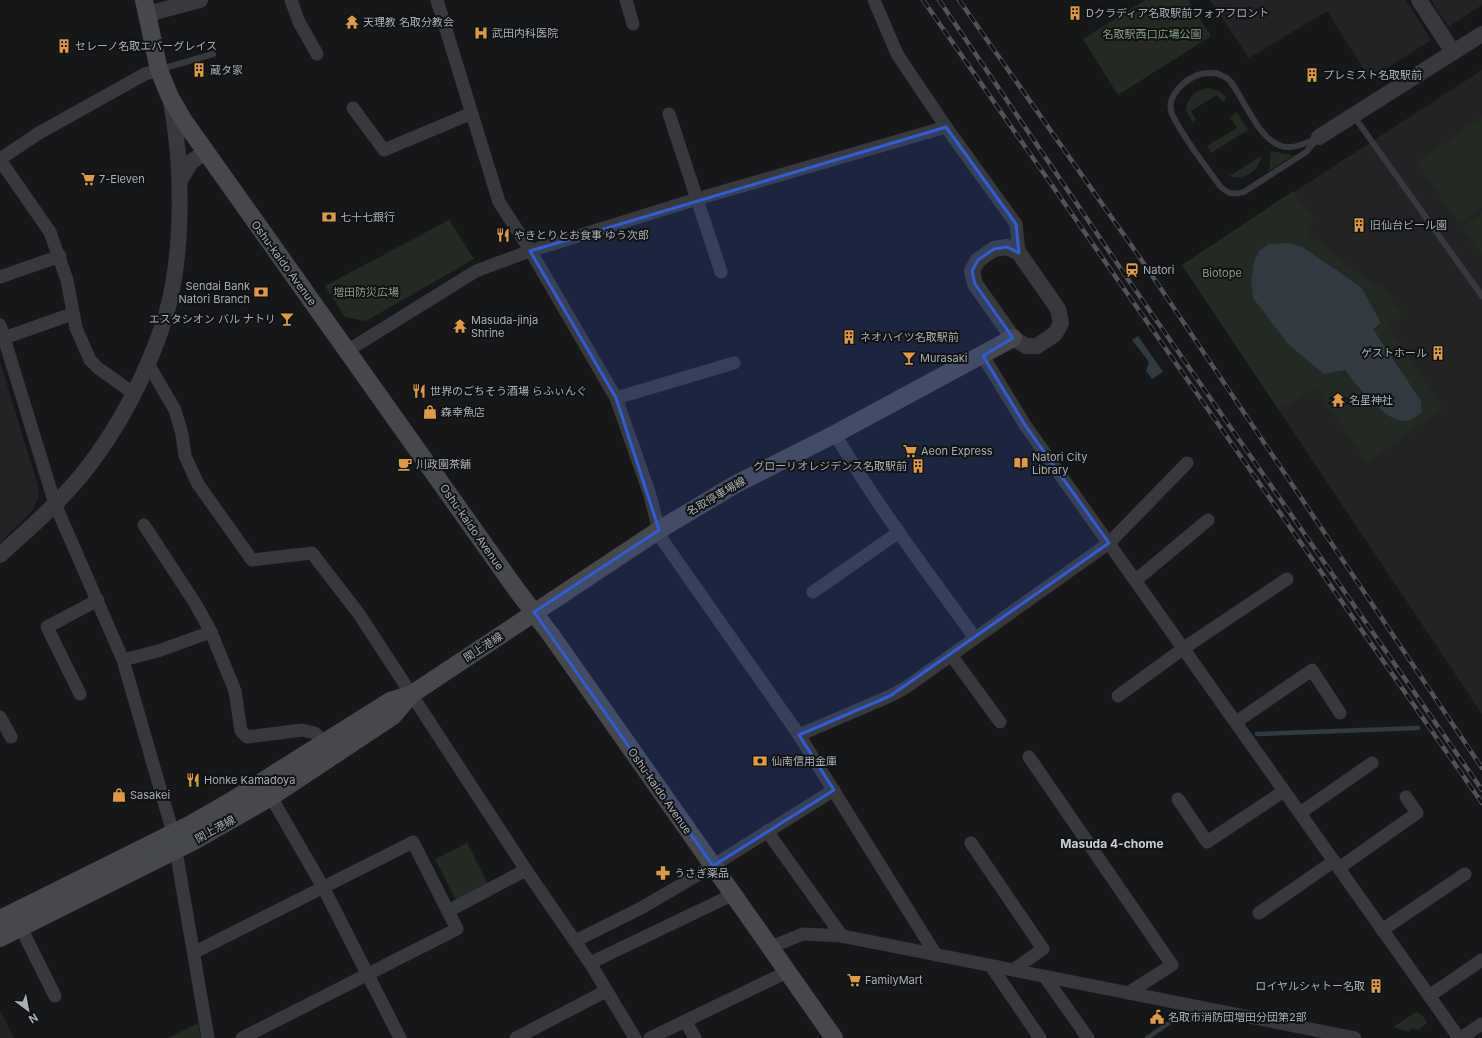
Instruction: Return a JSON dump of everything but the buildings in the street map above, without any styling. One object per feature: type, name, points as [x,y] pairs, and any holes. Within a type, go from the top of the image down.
[{"type":"main road","name":"Oshu-kaido Avenue","points":[[145,7],[159,70],[170,97],[205,152],[534,612],[834,1038]]},
{"type":"main road","name":"名取停車場線","points":[[534,612],[659,530],[736,484],[983,356],[1013,338]]},
{"type":"main road","name":"閖上港線","points":[[0,919],[173,832],[231,801],[390,702],[412,694],[534,612]]},
{"type":"main road","name":"閖上港線","points":[[0,938],[176,850],[271,797],[393,716],[412,694]]},
{"type":"street","points":[[145,7],[200,0]]},
{"type":"street","points":[[292,0],[299,22],[317,54]]},
{"type":"street","points":[[437,0],[499,202],[616,398],[649,492],[661,538],[799,735],[936,955]]},
{"type":"street","points":[[626,0],[633,24]]},
{"type":"street","points":[[874,0],[897,54],[946,127],[1016,224],[1019,253]]},
{"type":"street","points":[[1419,0],[1453,52]]},
{"type":"street","points":[[1319,137],[1482,34]]},
{"type":"street","points":[[134,393],[98,368],[90,360],[76,328],[72,314],[67,280],[60,256],[50,232],[0,160],[39,133],[145,74],[159,70]]},
{"type":"street","points":[[0,555],[56,504],[83,473],[107,439],[134,393],[165,318],[174,277],[180,180],[175,123],[170,97]]},
{"type":"street","points":[[353,108],[384,150],[472,113]]},
{"type":"street","points":[[669,114],[721,272]]},
{"type":"street","points":[[347,350],[476,271],[530,252],[697,199],[946,127]]},
{"type":"street","points":[[180,180],[191,162],[205,152]]},
{"type":"street","points":[[1007,247],[1019,253],[1058,309],[1061,323],[1055,334],[1037,346],[1026,346],[1013,338],[975,284],[972,272],[978,260],[994,249],[1007,247]]},
{"type":"street","points":[[0,277],[60,256]]},
{"type":"street","points":[[4,338],[72,314]]},
{"type":"street","points":[[0,324],[56,504],[123,660],[173,832],[195,952],[208,1038]]},
{"type":"street","points":[[983,356],[1025,425],[1460,1038],[1482,1024]]},
{"type":"street","points":[[147,362],[175,410],[182,434],[185,456],[198,484],[252,560],[312,553],[359,614],[526,870],[590,963],[635,1038]]},
{"type":"street","points":[[616,398],[734,363]]},
{"type":"street","points":[[835,434],[847,456],[975,638]]},
{"type":"street","points":[[799,735],[890,696],[905,688],[1109,542],[1187,463]]},
{"type":"street","points":[[1136,580],[1208,520]]},
{"type":"street","points":[[144,525],[195,603],[211,632],[235,692],[241,731],[247,737],[302,730],[315,733],[324,742]]},
{"type":"street","points":[[813,592],[900,532]]},
{"type":"street","points":[[1118,696],[1184,648],[1287,579]]},
{"type":"street","points":[[80,694],[47,627],[98,600]]},
{"type":"street","points":[[123,660],[158,651],[211,632]]},
{"type":"street","points":[[950,655],[1000,722]]},
{"type":"street","points":[[1236,722],[1312,670],[1340,713]]},
{"type":"street","points":[[0,717],[10,738]]},
{"type":"street","points":[[1029,757],[1172,965],[1128,993]]},
{"type":"street","points":[[1300,813],[1372,763]]},
{"type":"street","points":[[575,941],[643,907],[713,866],[834,790]]},
{"type":"street","points":[[1178,799],[1207,842],[1284,791]]},
{"type":"street","points":[[271,797],[323,887],[400,1038]]},
{"type":"street","points":[[1259,912],[1417,813],[1406,797]]},
{"type":"street","points":[[767,831],[842,936]]},
{"type":"street","points":[[195,952],[413,842],[457,929],[242,1038]]},
{"type":"street","points":[[971,843],[1043,949],[1013,970]]},
{"type":"street","points":[[448,911],[526,870]]},
{"type":"street","points":[[1382,930],[1464,874]]},
{"type":"street","points":[[590,963],[734,894]]},
{"type":"street","points":[[21,928],[55,996]]},
{"type":"street","points":[[771,947],[790,937],[803,934],[842,936],[1355,1038]]},
{"type":"street","points":[[1429,996],[1482,960]]},
{"type":"street","points":[[991,966],[1040,1038]]},
{"type":"street","points":[[650,1038],[686,1022],[787,972]]},
{"type":"street","points":[[1045,976],[1088,1038]]},
{"type":"street","points":[[516,1038],[606,991]]},
{"type":"street","points":[[686,1022],[695,1038]]},
{"type":"street","points":[[1299,1027],[1306,1038]]},
{"type":"lane","points":[[159,70],[213,54]]},
{"type":"lane","points":[[1216,73],[1229,80],[1255,122],[1272,141],[1279,146],[1289,148],[1301,145],[1319,137],[1306,152],[1244,192],[1231,194],[1220,186],[1194,150],[1172,113],[1171,102],[1176,89],[1200,74],[1216,73]]},
{"type":"lane","points":[[1353,115],[1482,296]]},
{"type":"highlighted area","points":[[946,127],[1016,224],[1019,253],[1007,247],[994,249],[978,260],[972,271],[975,284],[1013,338],[983,356],[1025,425],[1109,543],[890,696],[799,735],[834,790],[713,866],[534,612],[659,530],[616,398],[530,251]]},
{"type":"shaded area","points":[[1210,0],[1406,0],[1431,40],[1370,79],[1327,11],[1249,58]]},
{"type":"shaded area","points":[[1431,0],[1482,0],[1482,5],[1448,27]]},
{"type":"shaded area","points":[[1482,70],[1482,714],[1182,265]]},
{"type":"shaded area","points":[[1287,243],[1301,246],[1361,287],[1381,323],[1373,329],[1421,401],[1422,412],[1417,416],[1406,421],[1398,420],[1390,416],[1372,402],[1345,370],[1324,374],[1288,344],[1253,298],[1251,282],[1254,262],[1259,251],[1269,244]]},
{"type":"shaded area","points":[[1138,336],[1163,372],[1152,379],[1146,371],[1149,362],[1132,340]]},
{"type":"shaded area","points":[[0,362],[38,486],[39,496],[32,511],[0,543]]},
{"type":"shaded area","points":[[0,1010],[14,1038],[0,1038]]},
{"type":"green space","name":"名取駅西口広場公園","points":[[1145,0],[1188,0],[1211,36],[1118,95],[1083,39]]},
{"type":"green space","points":[[1209,88],[1219,91],[1226,97],[1226,100],[1222,101],[1217,95],[1191,111],[1196,119],[1192,122],[1186,110],[1189,101],[1193,94],[1200,90]]},
{"type":"green space","points":[[1237,112],[1248,130],[1211,153],[1207,146],[1237,128],[1230,117]]},
{"type":"green space","points":[[1482,117],[1482,207],[1459,223],[1417,162]]},
{"type":"green space","points":[[1271,151],[1292,155],[1293,156],[1269,171]]},
{"type":"green space","points":[[1261,156],[1257,167],[1250,174],[1240,177],[1229,176]]},
{"type":"green space","name":"Biotope","points":[[1293,191],[1314,219],[1309,234],[1375,286],[1381,283],[1403,315],[1389,326],[1443,409],[1367,462],[1315,388],[1279,410],[1182,265]],"holes":[[[1338,273],[1353,281],[1381,324],[1373,329],[1390,415],[1358,387],[1345,370]]]},
{"type":"green space","points":[[1482,213],[1482,256],[1462,227]]},
{"type":"green space","name":"増田防災広場","points":[[449,220],[474,259],[366,321],[345,317],[325,286]]},
{"type":"green space","points":[[467,843],[489,886],[457,902],[435,859]]},
{"type":"green space","points":[[1416,1012],[1423,1016],[1427,1023],[1418,1030],[1412,1028],[1409,1032],[1393,1027]]},
{"type":"green space","points":[[198,1023],[201,1038],[168,1038]]},
{"type":"waterway","points":[[1257,734],[1418,728]]},
{"type":"waterway","points":[[1147,1038],[1179,1016]]},
{"type":"railway","points":[[923,0],[1482,803]]},
{"type":"railway","points":[[939,0],[1127,278],[1482,790]]},
{"type":"railway","points":[[959,0],[1145,265],[1482,768]]},
{"type":"place","name":"Dクラディア名取駅前フォアフロント","points":[[1075,13]]},
{"type":"place","name":"天理教 名取分教会","points":[[352,22]]},
{"type":"place","name":"武田内科医院","points":[[481,33]]},
{"type":"place","name":"セレーノ名取エバーグレイス","points":[[64,46]]},
{"type":"place","name":"蔵タ家","points":[[199,70]]},
{"type":"place","name":"プレミスト名取駅前","points":[[1312,75]]},
{"type":"place","name":"7-Eleven","points":[[88,179]]},
{"type":"place","name":"七十七銀行","points":[[329,217]]},
{"type":"place","name":"旧仙台ビール園","points":[[1359,225]]},
{"type":"place","name":"やきとりとお食事 ゆう次郎","points":[[503,235]]},
{"type":"place","name":"Natori","points":[[1132,270]]},
{"type":"place","name":"Sendai Bank Natori Branch","points":[[261,292]]},
{"type":"place","name":"エスタシオン バル ナトリ","points":[[287,319]]},
{"type":"place","name":"Masuda-jinja Shrine","points":[[460,326]]},
{"type":"place","name":"ネオハイツ名取駅前","points":[[849,337]]},
{"type":"place","name":"ゲストホール","points":[[1438,353]]},
{"type":"place","name":"Murasaki","points":[[909,358]]},
{"type":"place","name":"世界のごちそう酒場 らふぃんぐ","points":[[419,391]]},
{"type":"place","name":"名星神社","points":[[1338,400]]},
{"type":"place","name":"森幸魚店","points":[[430,412]]},
{"type":"place","name":"Aeon Express","points":[[910,451]]},
{"type":"place","name":"Natori City Library","points":[[1021,463]]},
{"type":"place","name":"川政園茶舗","points":[[405,464]]},
{"type":"place","name":"グローリオレジデンス名取駅前","points":[[918,466]]},
{"type":"place","name":"仙南信用金庫","points":[[760,761]]},
{"type":"place","name":"Honke Kamadoya","points":[[193,780]]},
{"type":"place","name":"Sasakei","points":[[119,795]]},
{"type":"place","name":"うさぎ薬品","points":[[663,873]]},
{"type":"place","name":"FamilyMart","points":[[854,980]]},
{"type":"place","name":"ロイヤルシャトー名取","points":[[1376,986]]},
{"type":"place","name":"名取市消防団増田分団第2部","points":[[1157,1017]]},
{"type":"district","name":"Masuda 4-chome","points":[[1112,844]]}]
